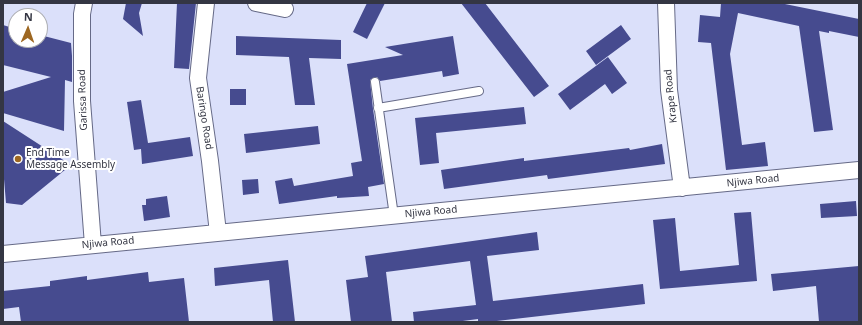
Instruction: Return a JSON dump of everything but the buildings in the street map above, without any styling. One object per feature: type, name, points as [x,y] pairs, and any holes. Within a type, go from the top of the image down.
[{"type":"street","name":"Garissa Road","points":[[84,3],[82,14],[82,101],[93,245]]},
{"type":"street","name":"Baringo Road","points":[[206,3],[198,78],[218,233]]},
{"type":"street","points":[[256,3],[285,9]]},
{"type":"street","name":"Krape Road","points":[[666,3],[669,90],[682,188]]},
{"type":"street","name":"Njiwa Road","points":[[3,254],[859,170]]},
{"type":"lane","points":[[376,82],[378,108],[394,216]]},
{"type":"lane","points":[[378,108],[479,90]]},
{"type":"place","name":"End Time Message Assembly","points":[[18,159]]}]
